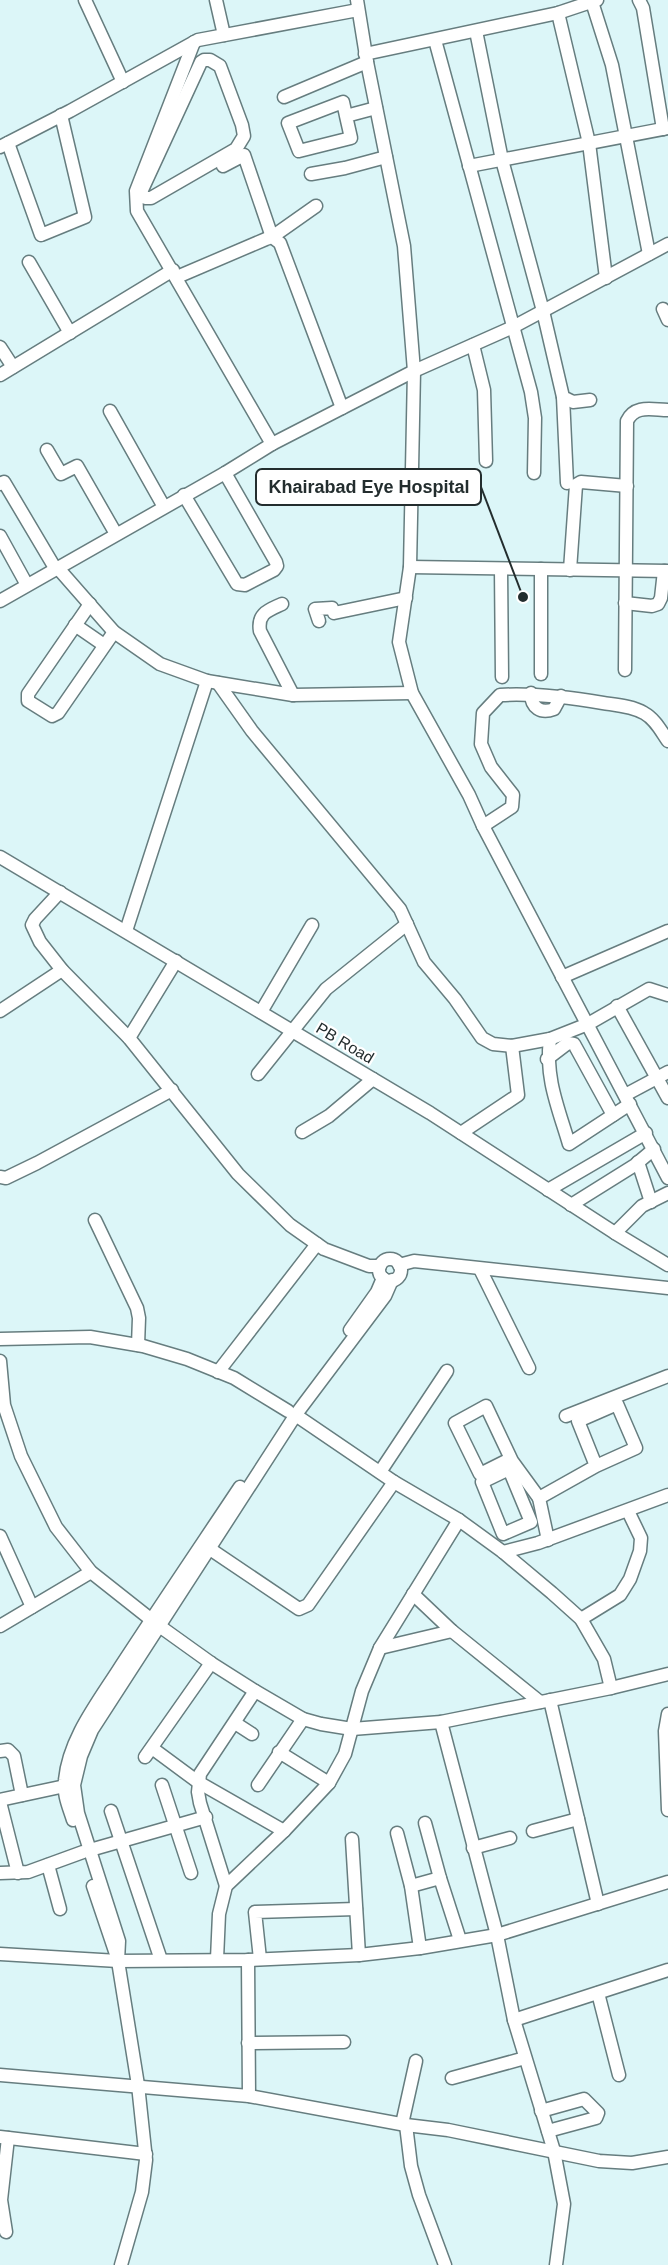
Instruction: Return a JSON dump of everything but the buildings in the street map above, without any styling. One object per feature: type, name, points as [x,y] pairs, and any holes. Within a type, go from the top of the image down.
[{"type":"street","points":[[85,0],[123,82]]},
{"type":"street","points":[[216,0],[224,35]]},
{"type":"street","points":[[469,166],[665,128],[643,8],[639,0]]},
{"type":"street","points":[[284,97],[366,58],[558,13],[595,1],[612,65],[649,254]]},
{"type":"street","points":[[61,115],[85,216],[41,235],[2,144],[61,115],[194,42],[357,5],[404,246],[414,371],[410,567],[399,642],[412,693],[469,795],[483,826],[668,1178]]},
{"type":"street","points":[[558,13],[589,143],[606,278]]},
{"type":"street","points":[[476,31],[502,160],[543,311],[563,397],[567,483]]},
{"type":"street","points":[[435,40],[531,392],[535,418],[534,473]]},
{"type":"street","points":[[194,42],[166,126],[141,192],[145,198],[151,198],[236,150],[244,136],[220,66],[210,60],[201,62],[166,126],[136,190],[137,211],[272,444]]},
{"type":"street","points":[[343,102],[346,116],[351,138],[299,151],[288,123],[343,102]]},
{"type":"street","points":[[346,116],[376,108]]},
{"type":"street","points":[[137,211],[244,155],[272,237],[280,243],[342,408]]},
{"type":"street","points":[[311,174],[386,157]]},
{"type":"street","points":[[0,375],[175,274],[272,237],[316,206]]},
{"type":"street","points":[[0,601],[272,444],[414,371],[513,327],[668,245]]},
{"type":"street","points":[[29,262],[70,333]]},
{"type":"street","points":[[473,345],[484,390],[486,460]]},
{"type":"street","points":[[0,347],[13,367]]},
{"type":"street","points":[[563,397],[573,402],[590,400]]},
{"type":"street","points":[[624,670],[627,421],[630,414],[637,409],[668,410]]},
{"type":"street","points":[[110,411],[164,507]]},
{"type":"street","points":[[47,450],[61,474],[77,466],[116,534]]},
{"type":"street","points":[[184,495],[237,584],[245,585],[274,570],[277,566],[276,562],[225,473]]},
{"type":"street","points":[[0,484],[4,482],[56,567],[114,632],[160,663],[212,682],[293,694],[412,693]]},
{"type":"street","points":[[570,570],[576,485],[581,482],[627,486]]},
{"type":"street","points":[[0,536],[27,585]]},
{"type":"street","points":[[410,567],[666,571],[658,604],[652,606],[625,603]]},
{"type":"street","points":[[501,569],[502,677]]},
{"type":"street","points":[[541,569],[541,674]]},
{"type":"street","points":[[319,621],[315,609],[332,608],[334,613],[406,598]]},
{"type":"street","points":[[90,604],[28,694],[28,701],[54,716],[114,632]]},
{"type":"street","points":[[282,604],[266,611],[258,623],[293,694]]},
{"type":"street","points":[[75,625],[104,645]]},
{"type":"street","points":[[212,682],[400,909],[424,962],[455,999],[482,1038],[493,1044],[512,1046],[549,1039],[588,1024],[649,989],[668,995]]},
{"type":"street","points":[[126,931],[212,682]]},
{"type":"street","points":[[483,826],[512,807],[514,802],[513,795],[491,767],[481,744],[483,713],[500,695],[531,693],[531,700],[536,709],[542,712],[554,709],[561,696],[627,707],[645,713],[657,724],[668,741]]},
{"type":"street","name":"PB Road","points":[[0,857],[293,1030],[461,1133],[668,1265]]},
{"type":"street","points":[[60,892],[32,925],[40,942],[62,970],[129,1038],[172,1090],[202,1133],[238,1174],[290,1224],[324,1249],[369,1266],[385,1275],[399,1274],[399,1264]]},
{"type":"street","points":[[258,1074],[326,989],[407,924]]},
{"type":"street","points":[[261,1012],[312,926]]},
{"type":"street","points":[[562,977],[668,931]]},
{"type":"street","points":[[129,1038],[176,961]]},
{"type":"street","points":[[0,1011],[62,970]]},
{"type":"street","points":[[617,1006],[662,1075],[668,1098]]},
{"type":"street","points":[[549,1039],[548,1075],[569,1144],[613,1115],[628,1100],[662,1075]]},
{"type":"street","points":[[547,1059],[568,1043],[574,1044],[613,1115]]},
{"type":"street","points":[[461,1133],[518,1095],[512,1046]]},
{"type":"street","points":[[302,1132],[329,1116],[373,1079]]},
{"type":"street","points":[[0,1178],[16,1173],[172,1090]]},
{"type":"street","points":[[548,1190],[646,1133]]},
{"type":"street","points":[[571,1205],[638,1162],[654,1149]]},
{"type":"street","points":[[638,1162],[651,1202]]},
{"type":"street","points":[[615,1233],[642,1206],[668,1193]]},
{"type":"street","points":[[95,1220],[137,1308],[138,1345]]},
{"type":"street","points":[[218,1372],[317,1244]]},
{"type":"street","points":[[121,2265],[142,2193],[146,2154],[138,2085],[118,1961],[119,1941],[64,1793],[79,1748],[92,1730],[154,1623],[292,1414],[385,1296],[384,1261],[390,1259],[399,1264],[414,1261],[668,1288]]},
{"type":"street","points":[[480,1269],[529,1368]]},
{"type":"street","points":[[0,1339],[90,1337],[138,1345],[188,1359],[234,1378],[394,1482],[459,1520],[503,1552],[581,1619],[604,1659],[611,1688]]},
{"type":"street","points":[[0,1361],[2,1405],[21,1456],[56,1527],[91,1572],[154,1623],[211,1663],[303,1719],[352,1729],[441,1722],[611,1688],[668,1674]]},
{"type":"street","points":[[380,1472],[447,1371]]},
{"type":"street","points":[[566,1416],[668,1376]]},
{"type":"street","points":[[539,1498],[596,1466],[636,1448],[617,1404],[578,1421],[596,1466]]},
{"type":"street","points":[[510,1459],[480,1474],[455,1423],[486,1406],[510,1459],[539,1498],[543,1542]]},
{"type":"street","points":[[154,1623],[210,1549],[292,1414]]},
{"type":"street","points":[[531,1522],[503,1534],[482,1482],[509,1469],[531,1522],[543,1542]]},
{"type":"street","points":[[210,1549],[298,1608],[304,1608],[394,1482]]},
{"type":"street","points":[[503,1552],[543,1542],[668,1495]]},
{"type":"street","points":[[581,1619],[620,1596],[630,1579],[640,1551],[641,1538],[628,1511]]},
{"type":"street","points":[[226,1886],[284,1831],[329,1783],[345,1754],[362,1691],[380,1648],[459,1520]]},
{"type":"street","points":[[0,1536],[6,1564],[32,1607]]},
{"type":"street","points":[[0,1626],[91,1572]]},
{"type":"street","points":[[413,1594],[452,1631],[545,1701],[578,1819],[598,1904]]},
{"type":"street","points":[[380,1648],[452,1631]]},
{"type":"street","points":[[211,1663],[148,1753],[284,1831]]},
{"type":"street","points":[[217,1959],[219,1914],[226,1886],[198,1792],[198,1782],[200,1774],[255,1691]]},
{"type":"street","points":[[668,1714],[665,1731],[668,1810]]},
{"type":"street","points":[[258,1785],[303,1719]]},
{"type":"street","points":[[441,1722],[497,1935],[514,2020],[554,2151],[564,2204],[556,2265]]},
{"type":"street","points":[[235,1724],[252,1734]]},
{"type":"street","points":[[79,1748],[74,1785],[86,1851]]},
{"type":"street","points":[[0,1751],[8,1750],[14,1756],[22,1795]]},
{"type":"street","points":[[279,1752],[329,1783]]},
{"type":"street","points":[[162,1785],[191,1873]]},
{"type":"street","points":[[18,1873],[0,1801],[65,1786]]},
{"type":"street","points":[[111,1810],[161,1960]]},
{"type":"street","points":[[0,1873],[18,1873],[48,1865],[86,1851],[206,1817]]},
{"type":"street","points":[[533,1831],[578,1819]]},
{"type":"street","points":[[425,1823],[460,1940]]},
{"type":"street","points":[[397,1833],[411,1886],[420,1948]]},
{"type":"street","points":[[473,1848],[510,1838]]},
{"type":"street","points":[[352,1839],[359,1955]]},
{"type":"street","points":[[48,1865],[60,1910]]},
{"type":"street","points":[[411,1886],[440,1878]]},
{"type":"street","points":[[0,1953],[118,1961],[359,1955],[420,1948],[497,1935],[668,1882]]},
{"type":"street","points":[[249,2096],[248,2043],[255,1912],[356,1909]]},
{"type":"street","points":[[514,2020],[668,1970]]},
{"type":"street","points":[[598,1993],[619,2075]]},
{"type":"street","points":[[248,2043],[344,2042]]},
{"type":"street","points":[[452,2078],[525,2058]]},
{"type":"street","points":[[416,2061],[404,2125],[411,2166],[445,2265]]},
{"type":"street","points":[[0,2075],[249,2096],[404,2125],[448,2130],[599,2161],[632,2163],[668,2157]]},
{"type":"street","points":[[541,2111],[584,2099],[597,2113],[596,2118],[548,2131]]},
{"type":"street","points":[[6,2232],[0,2200],[4,2137],[146,2154]]},
{"type":"place","name":"Khairabad Eye Hospital","points":[[523,597]]}]
